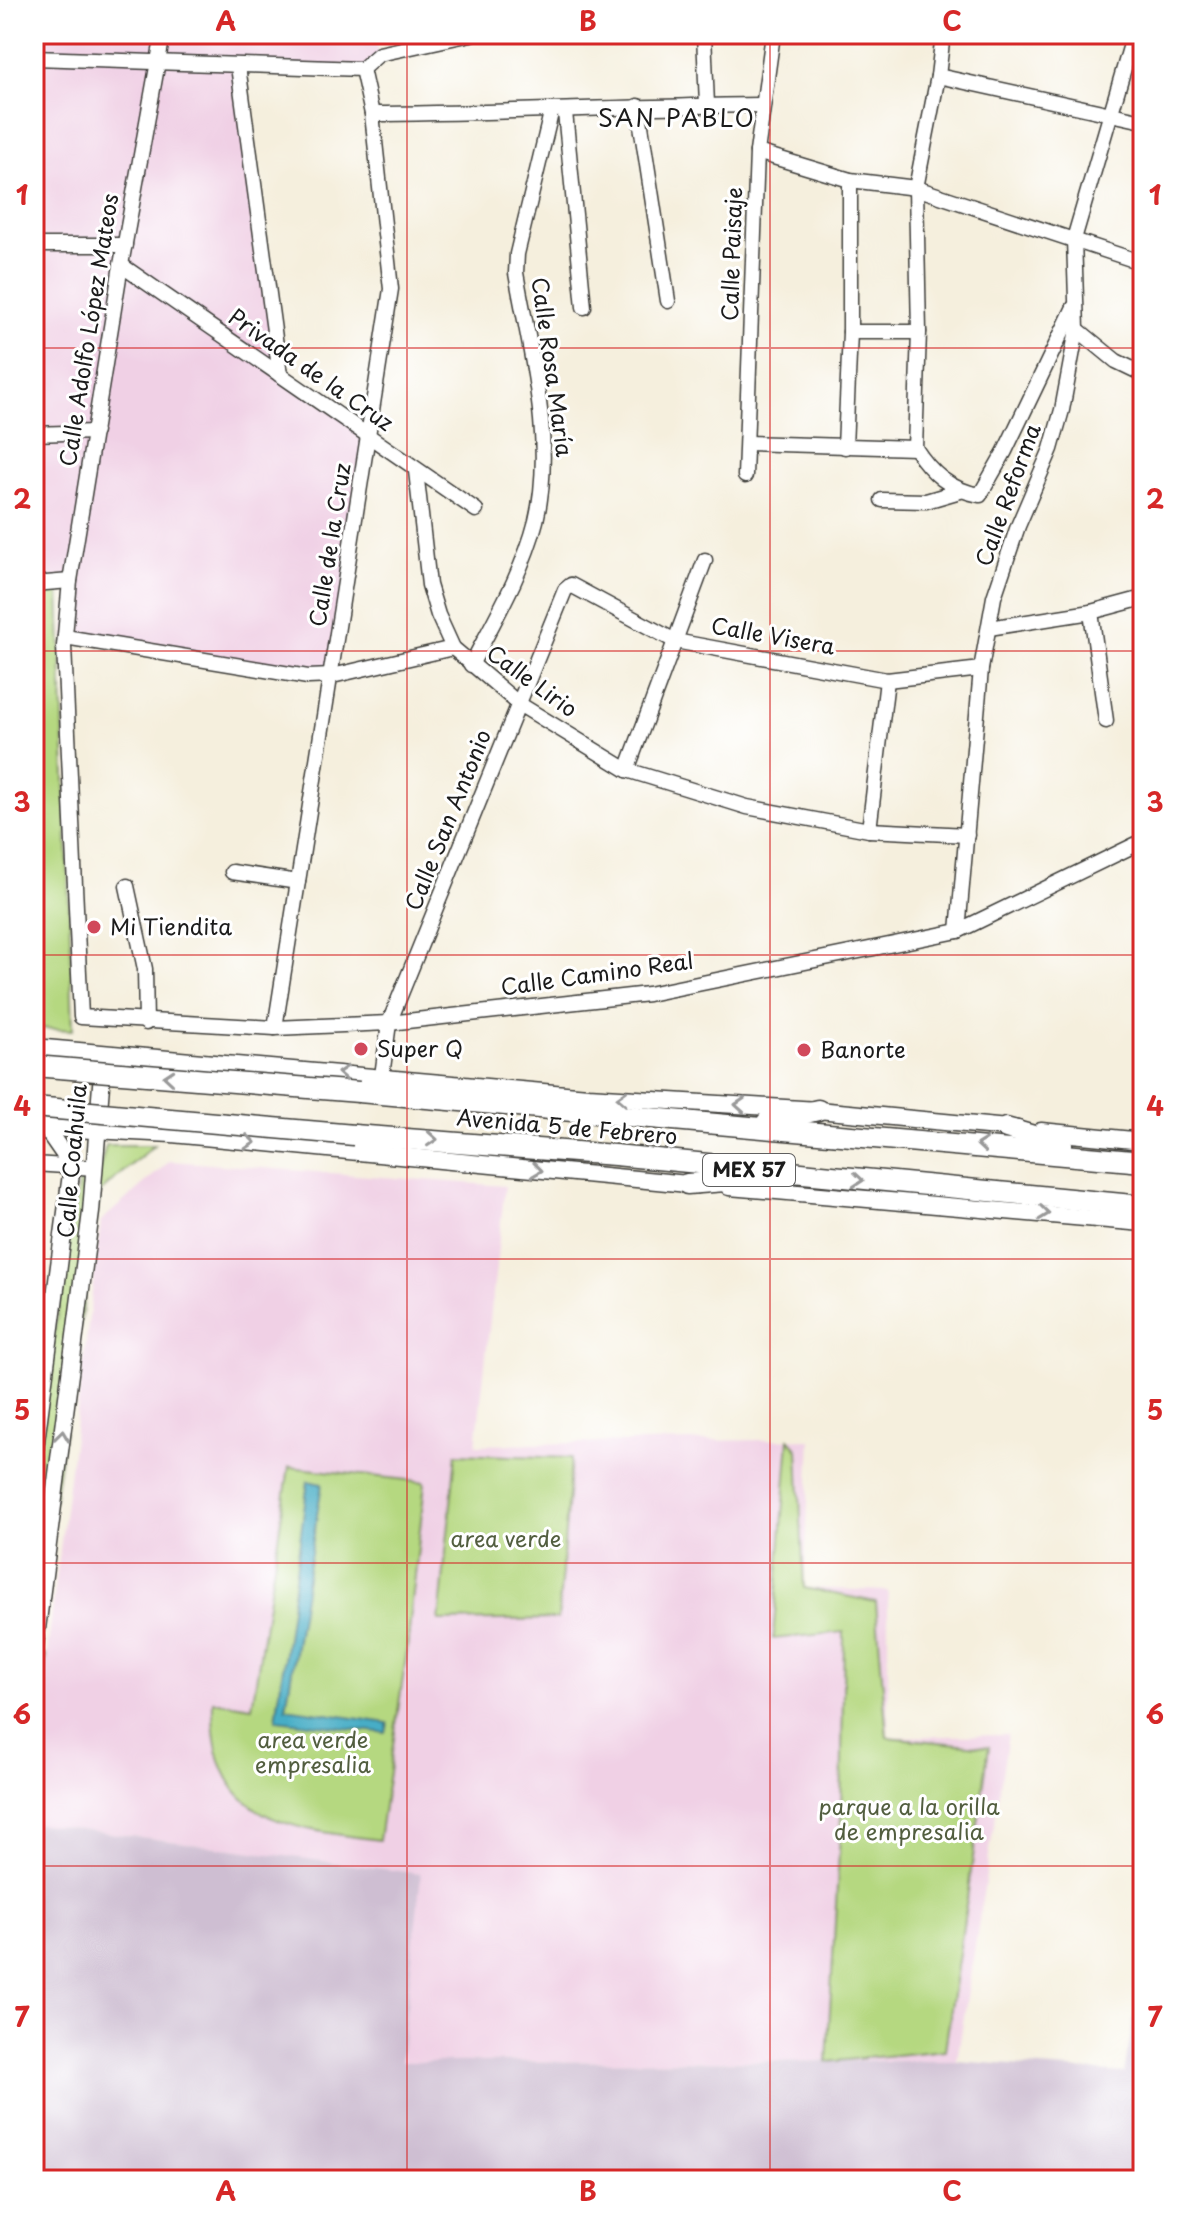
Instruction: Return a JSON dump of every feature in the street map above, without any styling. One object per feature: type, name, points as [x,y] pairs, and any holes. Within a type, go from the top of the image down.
[{"type":"highway","name":"Avenida 5 de Febrero","points":[[34,1066],[1143,1162]]},
{"type":"highway","name":"Avenida 5 de Febrero","points":[[34,1107],[615,1155],[1143,1206]]},
{"type":"highway","points":[[747,1126],[818,1110]]},
{"type":"highway","points":[[1006,1128],[1116,1159]]},
{"type":"highway","points":[[687,1184],[801,1175]]},
{"type":"highway","points":[[1082,1201],[1143,1216]]},
{"type":"main road","name":"Avenida 5 de Febrero","points":[[34,1047],[588,1096],[818,1110],[1143,1141]]},
{"type":"main road","name":"Calle Coahuila","points":[[34,1652],[95,1168],[104,1055]]},
{"type":"main road","name":"Avenida 5 de Febrero","points":[[39,1127],[172,1134],[687,1184],[1143,1223]]},
{"type":"main road","name":"Calle Coahuila","points":[[34,1457],[42,1342],[72,1166],[39,1127]]},
{"type":"street","name":"Calle Adolfo López Mateos","points":[[81,1017],[65,637],[70,581],[121,265],[163,34]]},
{"type":"street","points":[[34,58],[362,69],[379,54],[471,34]]},
{"type":"street","points":[[704,34],[707,105]]},
{"type":"street","name":"Calle Paisaje","points":[[745,476],[757,152],[773,34]]},
{"type":"street","points":[[943,34],[916,188],[919,332],[915,448],[929,469],[960,491],[980,495],[1005,451],[1074,307]]},
{"type":"street","name":"Calle Reforma","points":[[958,931],[981,669],[994,597],[1018,526],[1051,449],[1077,329],[1074,239],[1134,34]]},
{"type":"street","points":[[238,66],[280,375]]},
{"type":"street","name":"Calle de la Cruz","points":[[275,1028],[391,289],[372,114],[362,69]]},
{"type":"street","points":[[938,76],[1143,121]]},
{"type":"street","points":[[372,114],[761,105]]},
{"type":"street","points":[[638,106],[668,301]]},
{"type":"street","points":[[558,112],[584,307]]},
{"type":"street","name":"Calle Rosa María","points":[[471,665],[519,571],[536,521],[544,469],[539,404],[516,273],[517,254],[558,112]]},
{"type":"street","points":[[757,152],[850,180],[916,188],[1143,263]]},
{"type":"street","points":[[845,447],[850,332],[850,180]]},
{"type":"street","points":[[34,245],[125,245]]},
{"type":"street","name":"Privada de la Cruz","points":[[121,265],[476,510]]},
{"type":"street","points":[[1077,329],[1116,361],[1143,374]]},
{"type":"street","points":[[850,332],[919,332]]},
{"type":"street","points":[[34,434],[95,432]]},
{"type":"street","points":[[748,443],[915,448]]},
{"type":"street","points":[[416,471],[429,585],[453,648]]},
{"type":"street","points":[[882,500],[926,501],[960,491]]},
{"type":"street","points":[[627,770],[705,560]]},
{"type":"street","points":[[34,584],[70,581]]},
{"type":"street","name":"Calle Visera","points":[[571,585],[675,641],[887,680],[981,669]]},
{"type":"street","name":"Calle San Antonio","points":[[382,1076],[389,1023],[565,590],[571,585]]},
{"type":"street","points":[[989,628],[1091,612],[1143,598]]},
{"type":"street","points":[[1091,612],[1106,721]]},
{"type":"street","name":"Calle Lirio","points":[[65,637],[308,677],[332,676],[453,648],[519,704],[627,770],[747,807],[869,830],[967,835]]},
{"type":"street","points":[[869,830],[887,680]]},
{"type":"street","name":"Calle Camino Real","points":[[81,1017],[275,1028],[389,1023],[648,994],[958,931],[1143,841]]},
{"type":"street","points":[[232,872],[298,882]]},
{"type":"street","points":[[127,886],[145,969],[146,1023]]},
{"type":"street","points":[[34,1164],[95,1168]]},
{"type":"shaded area","points":[[34,34],[375,34],[379,54],[362,69],[239,66],[280,375],[368,437],[332,676],[65,637],[70,582],[34,584]]},
{"type":"shaded area","points":[[170,1161],[505,1186],[476,1445],[811,1439],[804,1588],[888,1591],[888,1737],[1008,1735],[957,2061],[401,2062],[420,1874],[34,1823],[34,1758],[101,1221]]},
{"type":"shaded area","points":[[34,1823],[421,1874],[401,2062],[957,2061],[1124,2073],[1143,1963],[1143,2180],[34,2180]]},
{"type":"green space","points":[[34,589],[59,589],[73,1030],[34,1028]]},
{"type":"green space","points":[[106,1145],[154,1145],[100,1192],[34,1637],[34,1459],[79,1179],[97,1179]]},
{"type":"green space","name":"parque a la orilla de empresalia","points":[[789,1439],[798,1449],[804,1588],[876,1602],[887,1737],[989,1747],[945,2050],[827,2062],[841,1817],[844,1632],[773,1639]]},
{"type":"green space","name":"area verde","points":[[456,1454],[571,1458],[558,1619],[439,1621]]},
{"type":"green space","name":"area verde empresalia","points":[[289,1467],[425,1482],[407,1650],[379,1840],[311,1830],[283,1822],[258,1810],[238,1794],[224,1771],[215,1740],[213,1701],[252,1707]]},
{"type":"green space","points":[[34,1651],[46,1656],[34,1746]]},
{"type":"water","points":[[308,1481],[322,1484],[286,1708],[388,1723],[386,1733],[276,1720]]},
{"type":"place","name":"Mi Tiendita","points":[[94,927]]},
{"type":"place","name":"Super Q","points":[[361,1049]]},
{"type":"place","name":"Banorte","points":[[804,1050]]},
{"type":"district","name":"SAN PABLO","points":[[677,119]]}]
